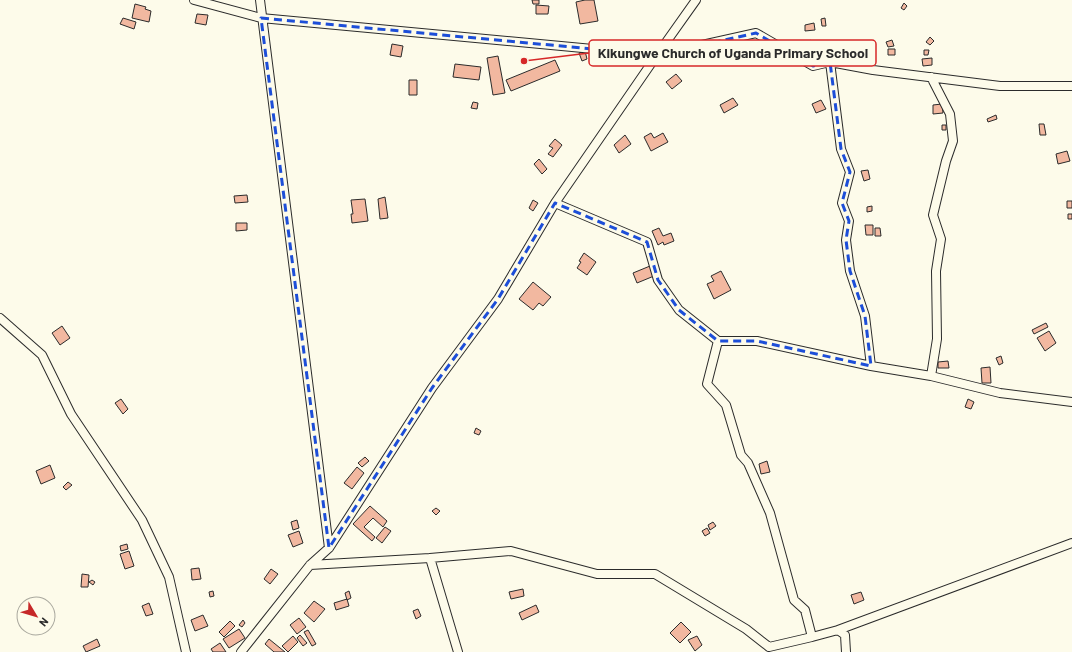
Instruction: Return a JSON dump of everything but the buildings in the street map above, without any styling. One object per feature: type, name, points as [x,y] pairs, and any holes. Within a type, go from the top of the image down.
[{"type":"street","points":[[194,0],[261,18],[657,55],[756,33],[813,66],[830,62],[873,70],[1000,86],[1072,86]]},
{"type":"street","points":[[260,0],[261,18],[291,241],[329,548]]},
{"type":"street","points":[[241,652],[310,565],[329,548],[432,388],[498,299],[555,203],[696,0]]},
{"type":"street","points":[[830,62],[841,149],[850,172],[842,203],[849,221],[846,240],[850,271],[865,316],[871,366]]},
{"type":"street","points":[[930,376],[937,339],[936,271],[941,239],[933,215],[952,141],[950,114],[931,77]]},
{"type":"street","points":[[555,203],[647,242],[658,280],[679,310],[718,340],[757,341],[871,366],[930,376],[1000,393],[1072,402]]},
{"type":"street","points":[[0,318],[42,355],[71,414],[142,520],[169,577],[186,652]]},
{"type":"street","points":[[718,340],[707,384],[726,405],[741,455],[748,463],[770,514],[794,600],[805,610],[812,637]]},
{"type":"street","points":[[310,565],[430,558],[511,551],[597,574],[655,574],[746,629],[769,647],[838,630],[1072,543]]},
{"type":"street","points":[[430,558],[458,652]]},
{"type":"street","points":[[838,630],[845,634],[846,652]]},
{"type":"highlighted area","points":[[261,18],[657,55],[756,33],[813,66],[830,62],[841,149],[850,172],[842,203],[849,221],[846,240],[850,271],[865,316],[871,366],[757,341],[718,341],[679,310],[658,280],[647,242],[555,203],[498,299],[432,388],[329,548]]},
{"type":"place","name":"Kikungwe Church of Uganda Primary School","points":[[524,61]]}]
